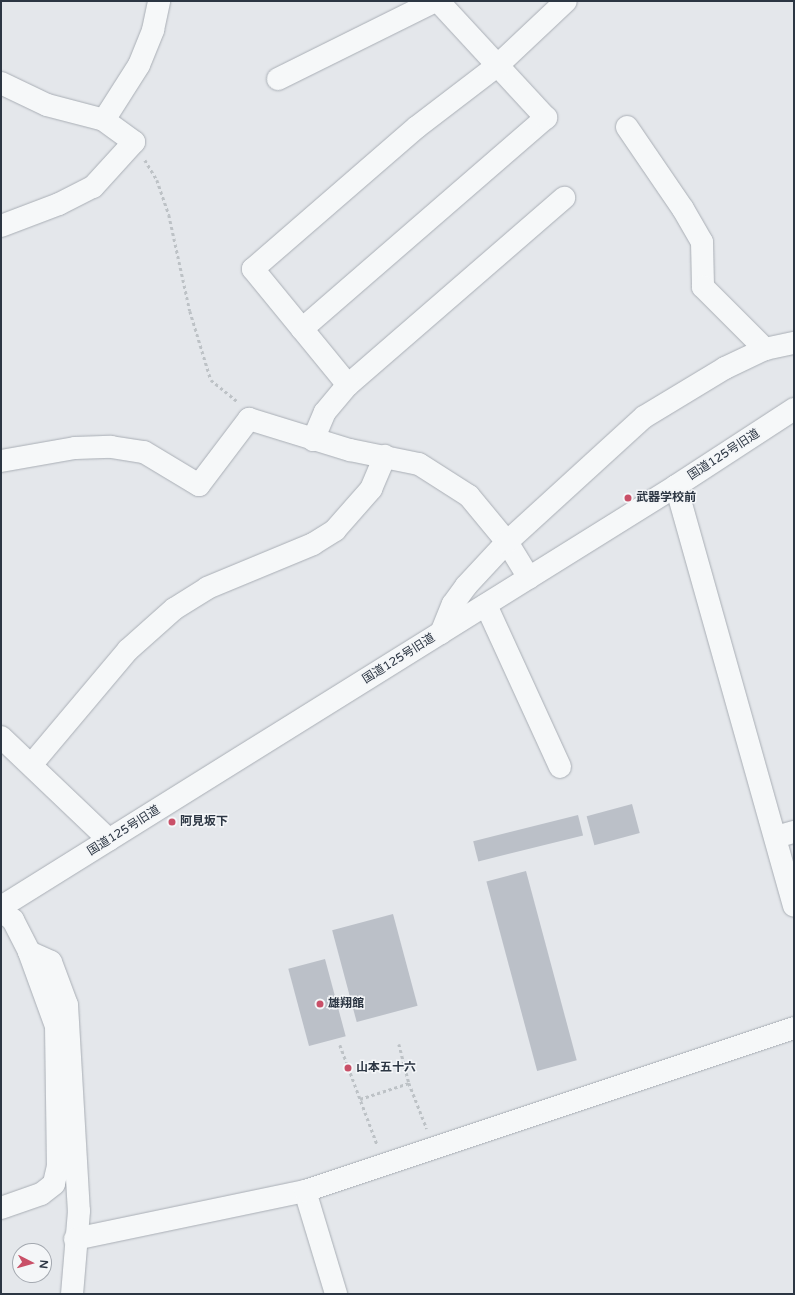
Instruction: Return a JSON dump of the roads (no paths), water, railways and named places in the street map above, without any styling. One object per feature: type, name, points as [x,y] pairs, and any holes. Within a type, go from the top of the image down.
[{"type":"street","points":[[104,120],[139,65],[153,30],[159,1]]},
{"type":"street","points":[[278,79],[435,1]]},
{"type":"street","points":[[302,329],[546,118],[438,1]]},
{"type":"street","points":[[348,385],[253,269],[417,126],[498,65],[566,1]]},
{"type":"street","points":[[1,83],[47,105],[104,120],[134,142],[94,187],[59,204],[1,226]]},
{"type":"street","points":[[627,127],[683,209],[702,242],[703,287],[765,349]]},
{"type":"street","points":[[313,440],[325,412],[348,385],[564,198]]},
{"type":"street","points":[[441,633],[453,604],[466,586],[507,542],[644,417],[725,368],[765,349],[794,343]]},
{"type":"street","name":"国道125号旧道","points":[[1,907],[676,486],[794,409]]},
{"type":"street","points":[[1,461],[75,448],[111,447],[144,452],[199,485],[249,419],[313,440],[350,450],[419,464],[469,496],[507,542],[529,578]]},
{"type":"street","points":[[32,764],[128,650],[174,609],[207,588],[313,544],[335,530],[371,489],[385,456]]},
{"type":"street","points":[[676,486],[758,773],[785,835],[794,906]]},
{"type":"street","points":[[486,605],[560,767]]},
{"type":"street","points":[[1,737],[32,764],[109,840]]},
{"type":"street","points":[[1,911],[13,920],[29,952],[56,1026],[58,1166],[54,1184],[41,1194],[1,1208]]},
{"type":"street","points":[[29,952],[51,962],[67,1005],[79,1211],[75,1239],[72,1294]]},
{"type":"street","points":[[75,1239],[305,1191],[435,1150],[794,1028]]},
{"type":"street","points":[[305,1191],[336,1294]]},
{"type":"place","name":"武器学校前","points":[[628,498]]},
{"type":"place","name":"阿見坂下","points":[[172,822]]},
{"type":"place","name":"雄翔館","points":[[320,1004]]},
{"type":"place","name":"山本五十六","points":[[348,1068]]}]
